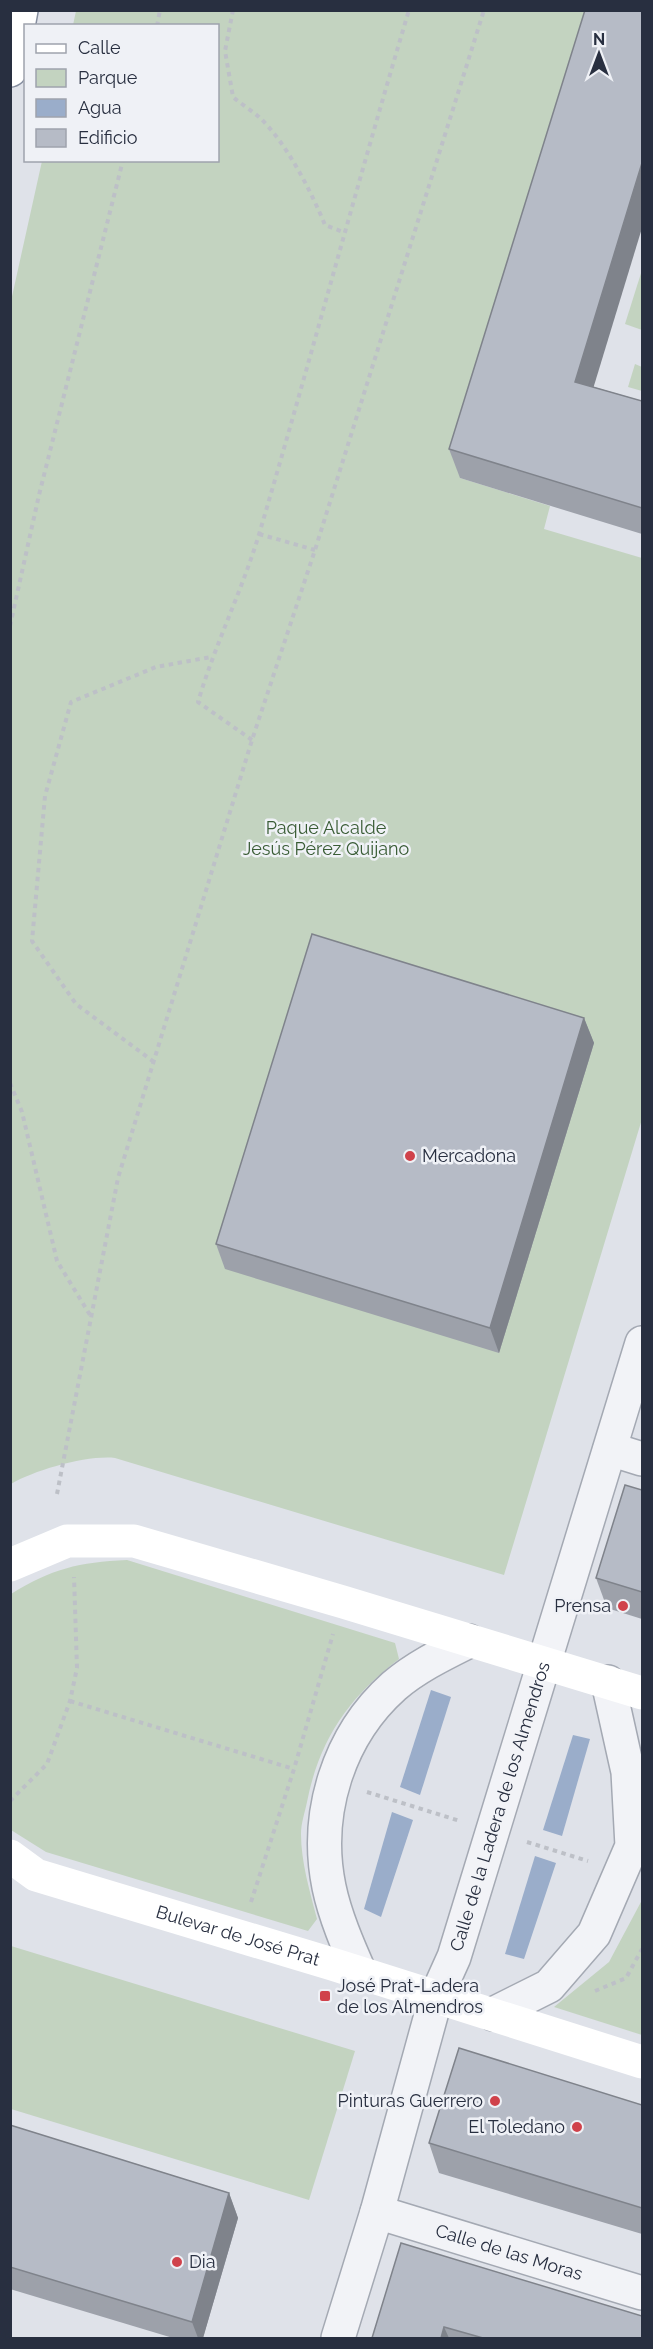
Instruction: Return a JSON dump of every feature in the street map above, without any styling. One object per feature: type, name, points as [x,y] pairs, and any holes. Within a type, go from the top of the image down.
[{"type":"main road","points":[[10,70],[21,10]]},
{"type":"main road","points":[[10,1565],[67,1541],[134,1541],[642,1693]]},
{"type":"main road","name":"Bulevar de José Prat","points":[[10,1856],[36,1875],[493,2014],[642,2062]]},
{"type":"street","name":"Calle de la Ladera de los Almendros","points":[[338,2338],[377,2212],[436,1997],[454,1957],[642,1343]]},
{"type":"street","points":[[610,1449],[642,1459]]},
{"type":"street","points":[[360,1973],[347,1943],[329,1887],[324,1851],[325,1822],[334,1781],[347,1745],[368,1714],[394,1687],[422,1665],[469,1641]]},
{"type":"street","points":[[493,2014],[549,1986],[594,1934],[632,1846],[628,1772],[608,1682]]},
{"type":"street","name":"Calle de las Moras","points":[[377,2212],[642,2294]]},
{"type":"path","points":[[233,10],[225,51],[233,97],[260,118],[276,137],[314,198],[325,225],[343,232]]},
{"type":"path","points":[[252,740],[198,702],[211,657],[259,534],[343,232],[409,10]]},
{"type":"path","points":[[57,1494],[118,1178],[252,740],[315,550],[484,10]]},
{"type":"path","points":[[10,626],[39,495],[122,162]]},
{"type":"path","points":[[259,534],[315,550]]},
{"type":"path","points":[[154,1062],[76,1004],[32,941],[45,796],[71,702],[156,666],[211,657]]},
{"type":"path","points":[[10,1083],[22,1112],[57,1261],[90,1315]]},
{"type":"path","points":[[10,1801],[47,1764],[70,1701],[77,1668],[74,1577]]},
{"type":"path","points":[[247,1912],[294,1769],[336,1625]]},
{"type":"path","points":[[70,1701],[294,1769]]},
{"type":"path","points":[[366,1792],[464,1822]]},
{"type":"path","points":[[525,1842],[599,1864]]},
{"type":"path","points":[[596,1991],[626,1978],[642,1949]]},
{"type":"green space","name":"Paque Alcalde Jesús Pérez Quijano","points":[[76,11],[604,11],[460,478],[550,506],[544,529],[642,558],[642,1119],[504,1575],[115,1458],[76,1461],[33,1474],[11,1484],[11,301],[42,162],[219,162],[219,24],[73,24]]},
{"type":"green space","points":[[642,270],[642,330],[625,324]]},
{"type":"green space","points":[[635,364],[642,367],[642,391],[628,387]]},
{"type":"green space","points":[[127,1560],[395,1643],[399,1659],[365,1689],[351,1705],[328,1740],[312,1780],[301,1834],[304,1866],[317,1919],[308,1931],[46,1852],[11,1830],[11,1594],[39,1578],[66,1568]]},
{"type":"green space","points":[[642,1900],[642,2035],[554,2007],[609,1962]]},
{"type":"green space","points":[[11,1946],[355,2051],[309,2200],[11,2109]]},
{"type":"water","points":[[431,1690],[451,1697],[420,1795],[400,1787]]},
{"type":"water","points":[[573,1735],[590,1739],[562,1836],[543,1830]]},
{"type":"water","points":[[392,1812],[413,1820],[381,1917],[364,1909]]},
{"type":"water","points":[[535,1856],[556,1863],[524,1959],[505,1954]]},
{"type":"building","points":[[585,10],[642,10],[642,163],[575,382],[642,401],[642,508],[449,449]]},
{"type":"building","name":"Mercadona","points":[[312,934],[584,1018],[490,1328],[216,1244]]},
{"type":"building","points":[[625,1485],[642,1490],[642,1592],[596,1578]]},
{"type":"building","points":[[459,2048],[642,2105],[642,2208],[429,2143]]},
{"type":"building","points":[[10,2125],[229,2193],[192,2322],[10,2267]]},
{"type":"building","points":[[401,2243],[642,2316],[642,2338],[483,2338],[444,2327],[441,2338],[372,2338]]},
{"type":"place","name":"Mercadona","points":[[410,1156]]},
{"type":"place","name":"Prensa","points":[[623,1606]]},
{"type":"place","name":"José Prat-Ladera de los Almendros","points":[[325,1996]]},
{"type":"place","name":"Pinturas Guerrero","points":[[495,2101]]},
{"type":"place","name":"El Toledano","points":[[577,2127]]},
{"type":"place","name":"Dia","points":[[177,2262]]}]
